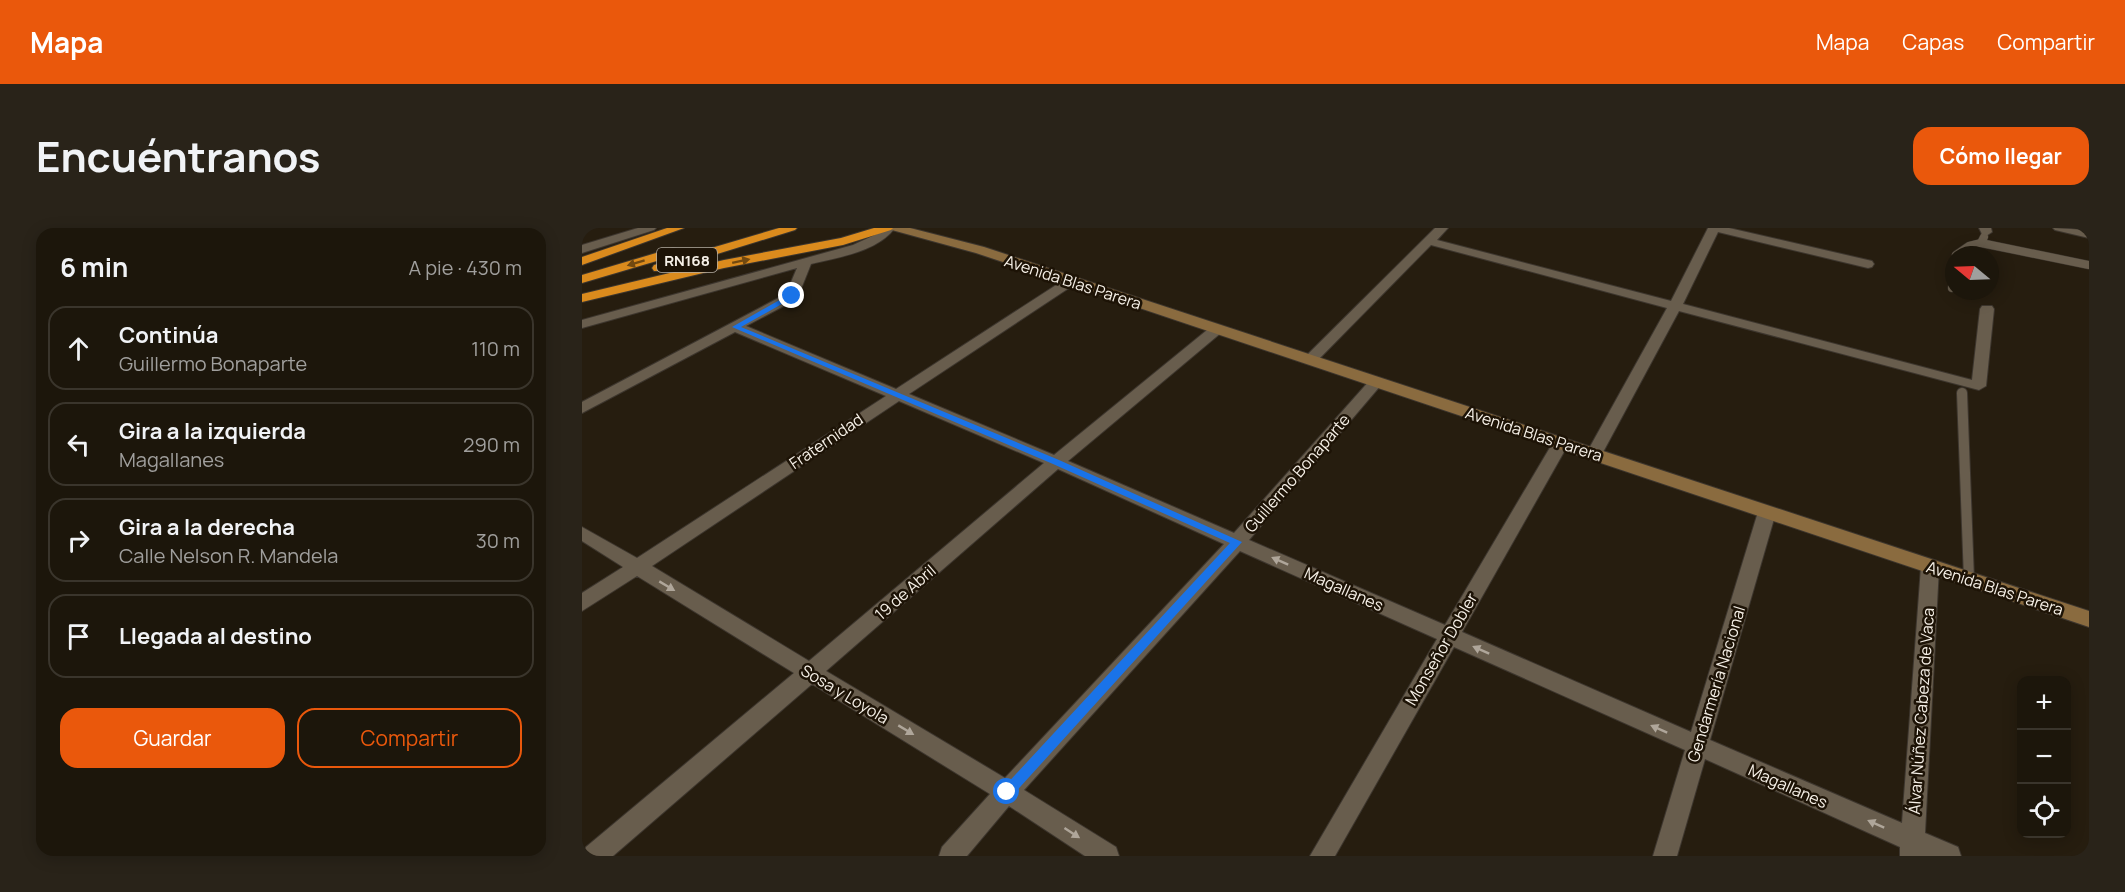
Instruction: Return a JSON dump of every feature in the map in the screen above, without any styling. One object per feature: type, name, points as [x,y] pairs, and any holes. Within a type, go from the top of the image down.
[{"type":"highway","points":[[582,261],[678,228]]},
{"type":"highway","name":"RN168","points":[[582,279],[752,228]]},
{"type":"highway","name":"RN168","points":[[582,291],[791,228]]},
{"type":"highway","points":[[582,298],[724,264],[843,241],[888,228]]},
{"type":"main road","points":[[896,228],[980,250]]},
{"type":"main road","points":[[928,228],[980,250]]},
{"type":"main road","name":"Avenida Blas Parera","points":[[980,250],[2089,619]]},
{"type":"street","points":[[582,249],[650,228]]},
{"type":"street","points":[[582,324],[872,242],[883,236],[888,228]]},
{"type":"street","points":[[1310,360],[1442,228]]},
{"type":"street","points":[[1594,454],[1675,306],[1714,228],[1868,264]]},
{"type":"street","points":[[2059,228],[2089,234]]},
{"type":"street","points":[[1429,241],[1978,386],[1987,309]]},
{"type":"street","points":[[582,408],[792,296],[806,262]]},
{"type":"street","name":"Fraternidad","points":[[582,603],[1071,281]]},
{"type":"street","name":"Magallanes","points":[[736,327],[1056,462],[1448,635],[1698,746],[1912,848],[1949,856]]},
{"type":"street","name":"19 de Abril","points":[[595,856],[1056,462],[1217,329]]},
{"type":"street","name":"Guillermo Bonaparte","points":[[951,856],[1237,542],[1376,382]]},
{"type":"street","name":"Monseñor Dobler","points":[[1322,856],[1561,443]]},
{"type":"street","name":"Gendarmería Nacional","points":[[1665,856],[1767,512]]},
{"type":"street","name":"Sosa y Loyola","points":[[582,533],[1007,792],[1107,856]]},
{"type":"street","name":"Álvar Núñez Cabeza de Vaca","points":[[1912,848],[1930,567]]},
{"type":"lane","points":[[1969,246],[1984,234],[2089,265]]},
{"type":"lane","points":[[1962,393],[1969,579]]},
{"type":"route","points":[[792,296],[736,327],[1056,462],[1237,542],[1007,792]]}]
